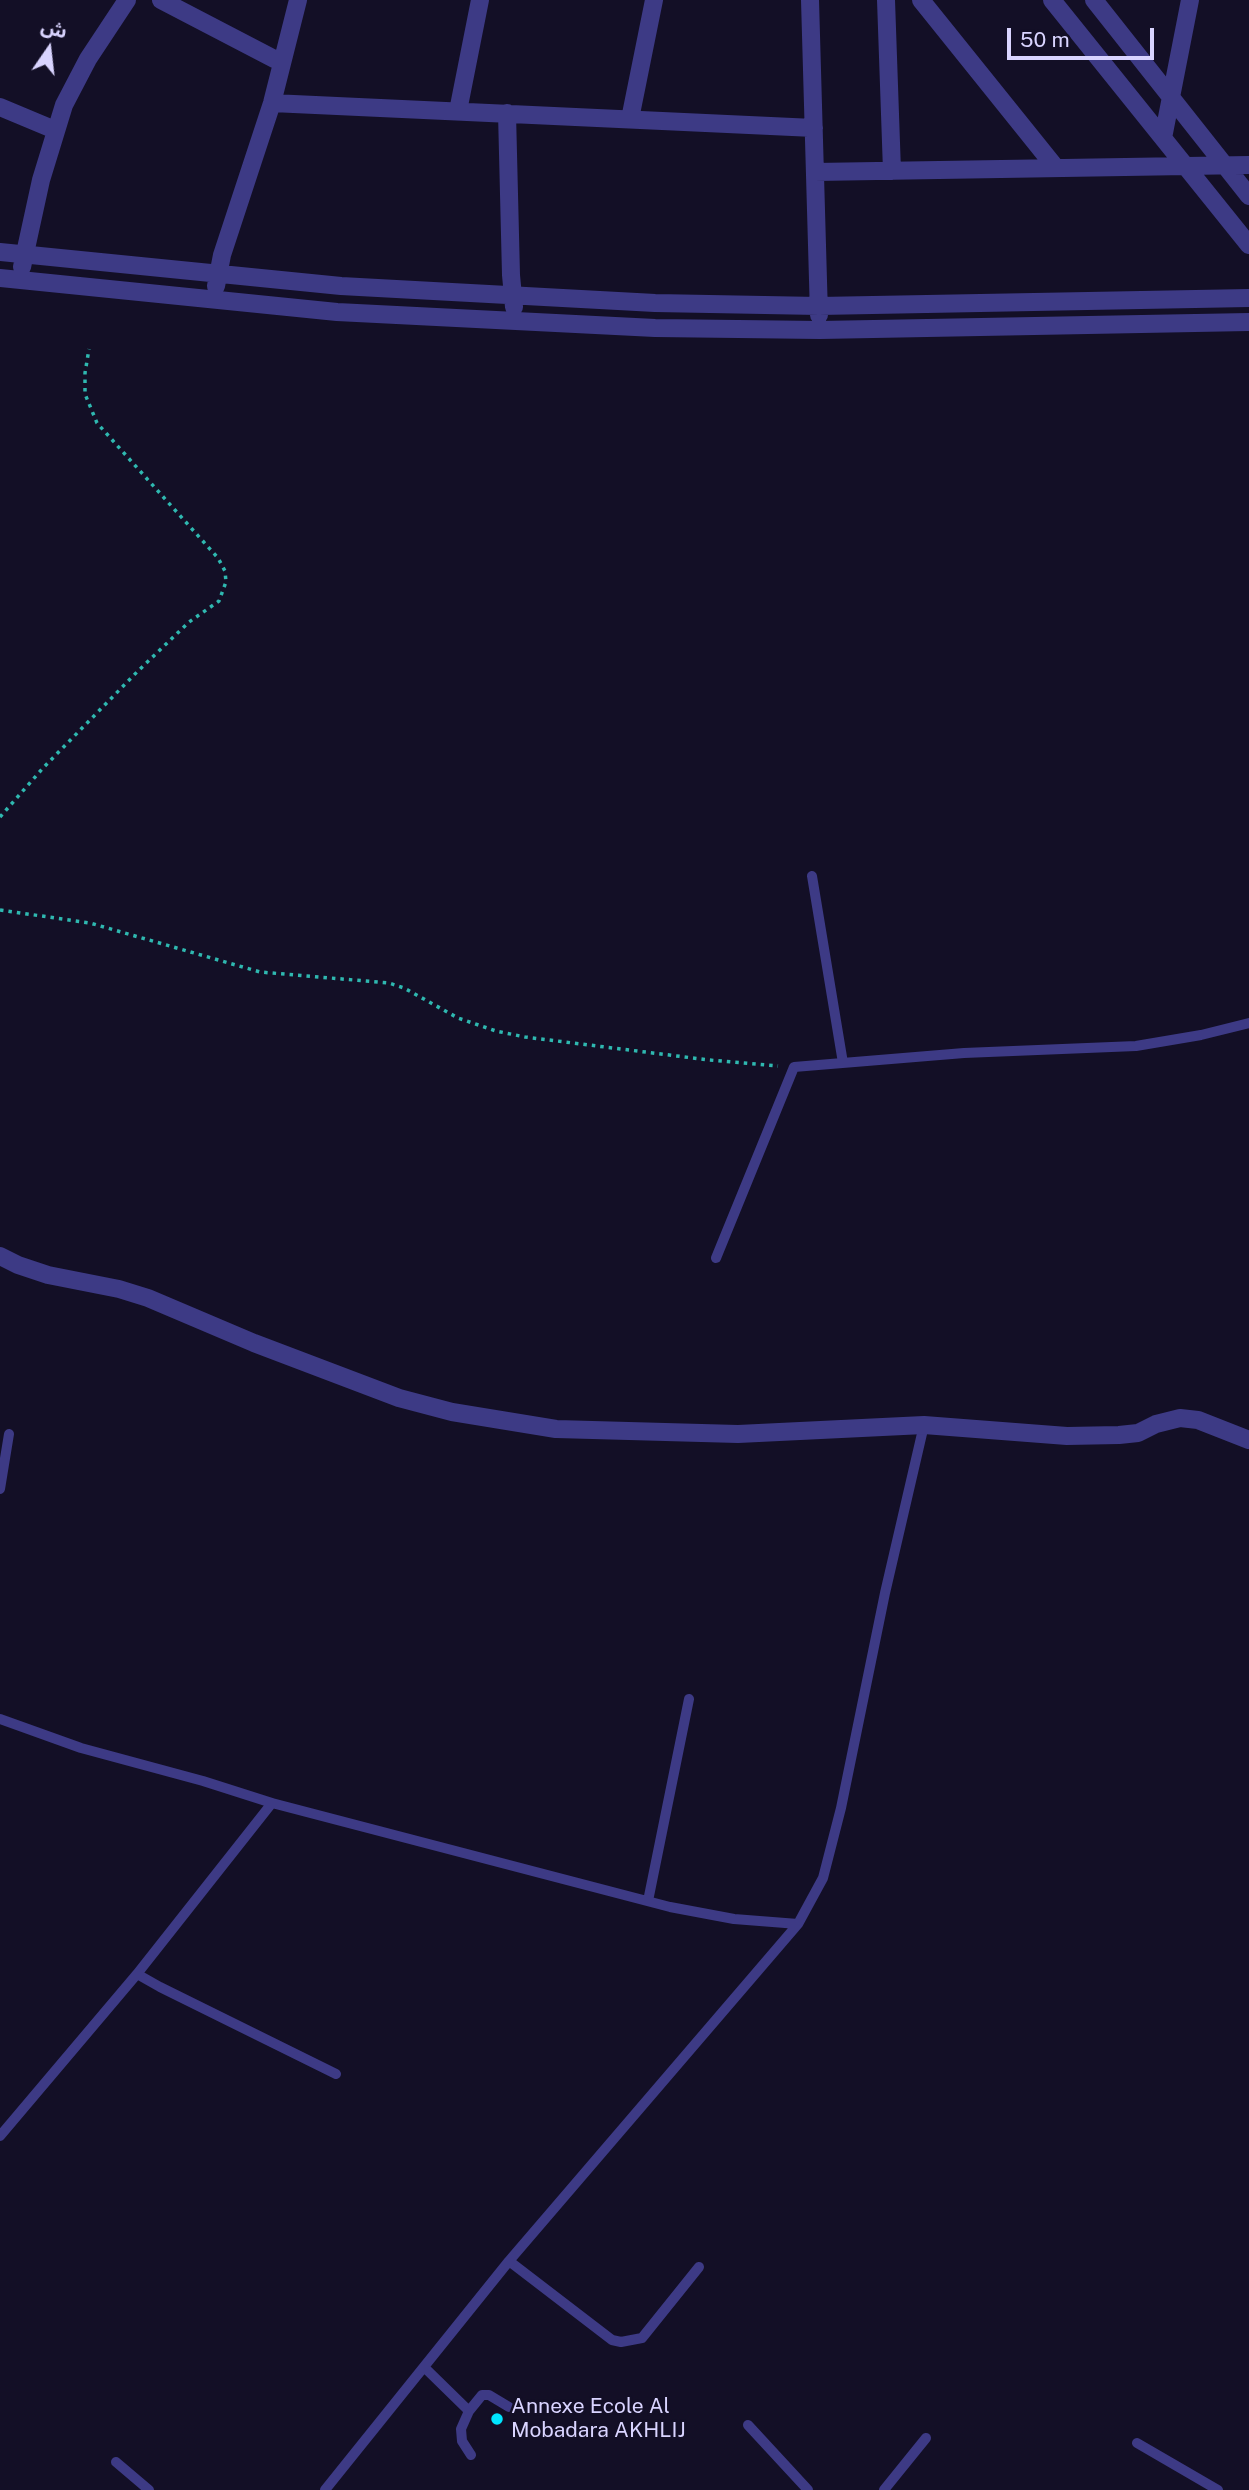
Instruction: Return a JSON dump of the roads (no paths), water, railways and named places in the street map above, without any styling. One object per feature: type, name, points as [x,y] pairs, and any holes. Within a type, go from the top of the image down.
[{"type":"street","points":[[19,281],[30,223],[55,130],[82,70],[127,0]]},
{"type":"street","points":[[161,0],[282,63]]},
{"type":"street","points":[[212,301],[222,255],[272,103],[298,0]]},
{"type":"street","points":[[458,111],[480,0]]},
{"type":"street","points":[[630,119],[654,0]]},
{"type":"street","points":[[810,0],[820,330]]},
{"type":"street","points":[[886,0],[892,171]]},
{"type":"street","points":[[921,0],[1056,168]]},
{"type":"street","points":[[1052,0],[1249,245]]},
{"type":"street","points":[[1094,0],[1249,196]]},
{"type":"street","points":[[1163,138],[1190,0]]},
{"type":"street","points":[[272,103],[814,128]]},
{"type":"street","points":[[0,107],[55,130]]},
{"type":"street","points":[[506,113],[515,321]]},
{"type":"street","points":[[815,173],[1249,165]]},
{"type":"street","points":[[0,252],[341,286],[655,303],[819,306],[1249,298]]},
{"type":"street","points":[[0,278],[337,312],[655,328],[820,330],[1249,323]]},
{"type":"street","points":[[0,1256],[48,1275],[119,1289],[148,1298],[254,1343],[398,1398],[452,1412],[556,1429],[738,1434],[925,1425],[1055,1435],[1119,1435],[1138,1433],[1156,1424],[1180,1418],[1198,1420],[1249,1440]]},
{"type":"lane","points":[[812,876],[843,1063]]},
{"type":"lane","points":[[716,1258],[794,1067],[964,1053],[1136,1045],[1201,1035],[1249,1023]]},
{"type":"lane","points":[[325,2490],[509,2261],[799,1924],[823,1878],[841,1808],[885,1593],[925,1425]]},
{"type":"lane","points":[[0,1489],[9,1434]]},
{"type":"lane","points":[[648,1901],[689,1699]]},
{"type":"lane","points":[[0,1719],[81,1748],[191,1777],[272,1803],[648,1901],[734,1919],[799,1924]]},
{"type":"lane","points":[[0,2136],[137,1973],[272,1803]]},
{"type":"lane","points":[[137,1973],[336,2074]]},
{"type":"lane","points":[[509,2261],[612,2340],[621,2342],[642,2338],[699,2267]]},
{"type":"lane","points":[[424,2367],[469,2411]]},
{"type":"lane","points":[[471,2455],[462,2441],[461,2429],[469,2411],[482,2395],[489,2395],[509,2407]]},
{"type":"lane","points":[[748,2425],[808,2490]]},
{"type":"lane","points":[[884,2490],[926,2438]]},
{"type":"lane","points":[[1137,2443],[1218,2490]]},
{"type":"lane","points":[[117,2462],[149,2490]]},
{"type":"place","name":"Annexe Ecole Al Mobadara AKHLIJ","points":[[497,2419]]}]
